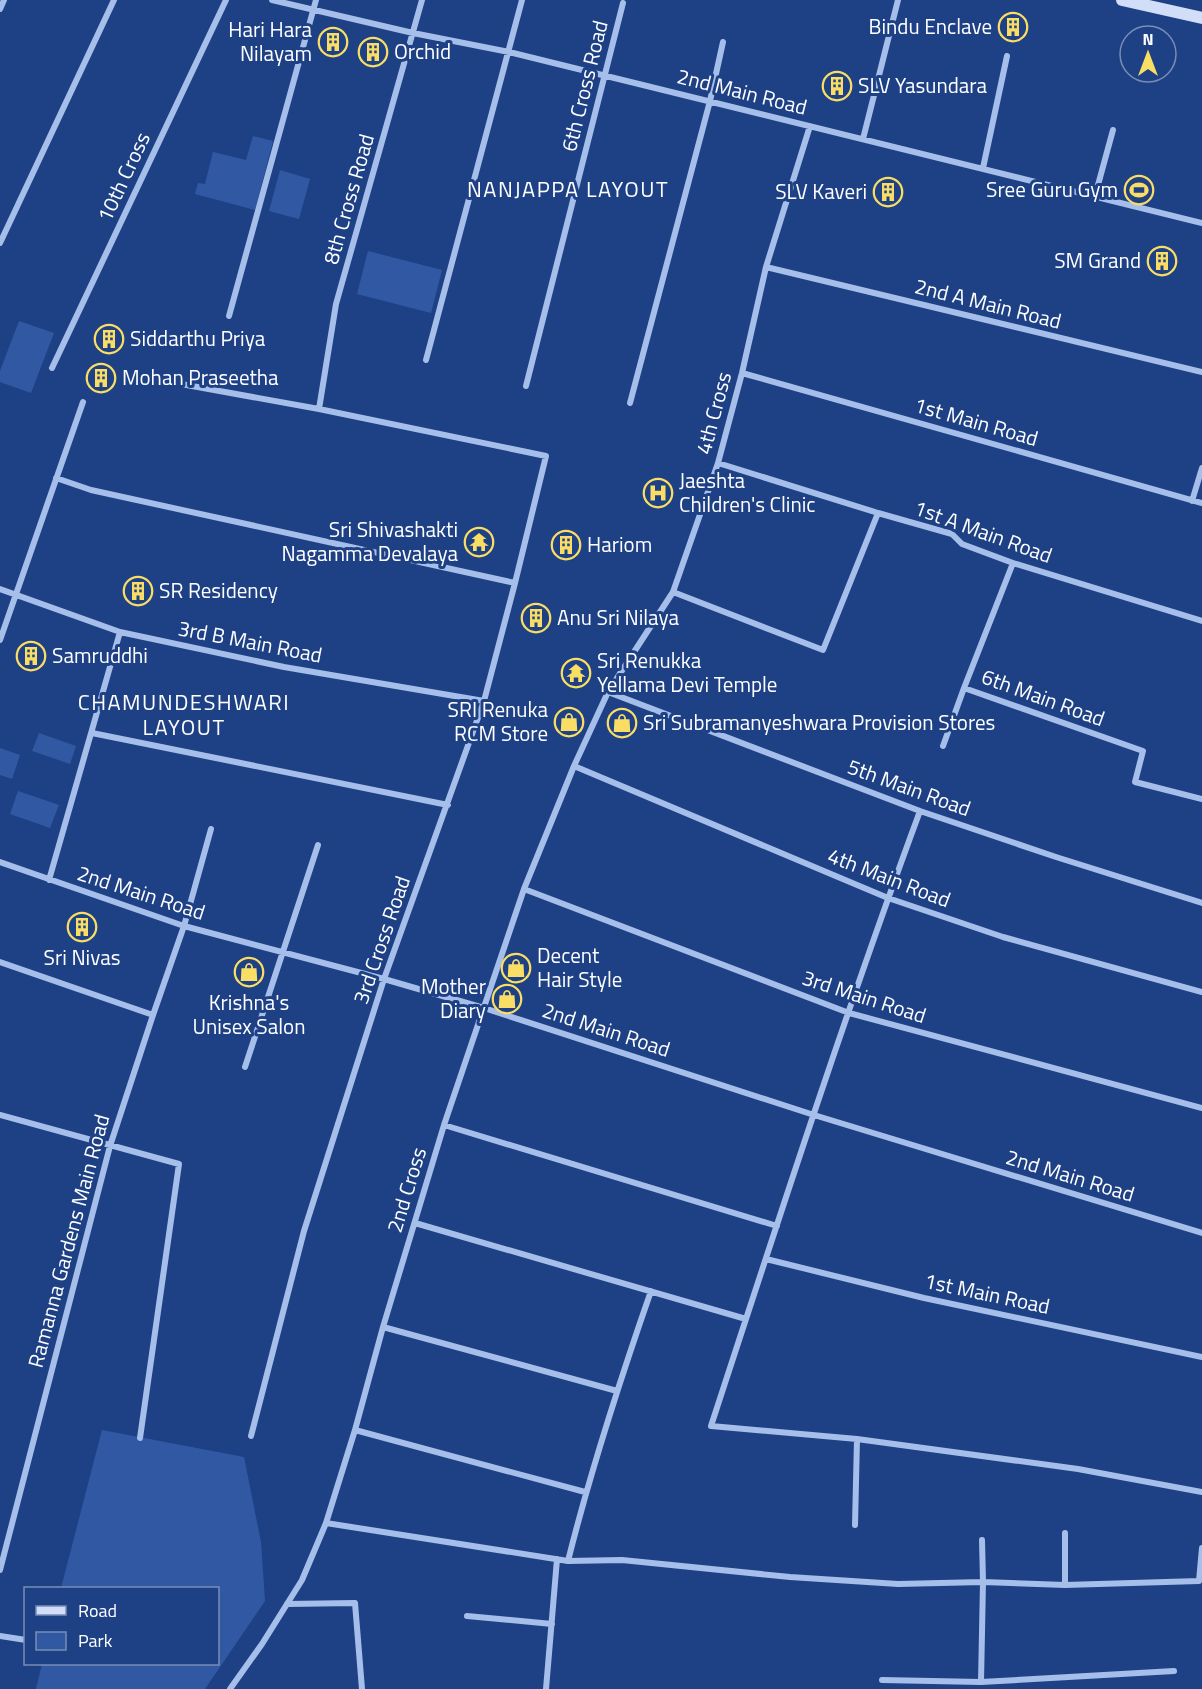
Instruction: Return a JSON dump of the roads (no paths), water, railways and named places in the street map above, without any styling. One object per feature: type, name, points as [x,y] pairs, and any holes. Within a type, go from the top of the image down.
[{"type":"main road","points":[[1122,0],[1202,18]]},
{"type":"street","points":[[0,9],[4,0]]},
{"type":"street","points":[[0,243],[114,0]]},
{"type":"street","name":"10th Cross","points":[[51,368],[226,0]]},
{"type":"street","name":"2nd Main Road","points":[[272,0],[605,75],[1202,223]]},
{"type":"street","points":[[230,316],[316,0]]},
{"type":"street","name":"8th Cross Road","points":[[319,409],[336,304],[422,0]]},
{"type":"street","points":[[426,360],[522,0]]},
{"type":"street","points":[[863,139],[898,0]]},
{"type":"street","name":"6th Cross Road","points":[[526,386],[623,3]]},
{"type":"street","points":[[630,403],[710,101],[723,42]]},
{"type":"street","points":[[983,168],[1007,56]]},
{"type":"street","name":"4th Cross","points":[[608,692],[673,592],[718,463],[742,373],[766,267],[810,126]]},
{"type":"street","points":[[1095,196],[1113,130]]},
{"type":"street","name":"2nd A Main Road","points":[[766,267],[1202,372]]},
{"type":"street","name":"1st Main Road","points":[[742,373],[1202,503]]},
{"type":"street","points":[[181,384],[319,409]]},
{"type":"street","points":[[0,640],[83,402]]},
{"type":"street","name":"3rd Cross Road","points":[[251,1436],[303,1231],[384,979],[484,701],[546,456],[319,409]]},
{"type":"street","name":"1st A Main Road","points":[[718,463],[952,534],[962,544],[1013,563],[1202,621]]},
{"type":"street","points":[[1192,501],[1202,468]]},
{"type":"street","points":[[56,478],[91,490],[515,583]]},
{"type":"street","points":[[673,592],[824,650],[878,513]]},
{"type":"street","name":"6th Main Road","points":[[1013,563],[964,688],[1143,751],[1135,782],[1202,799]]},
{"type":"street","points":[[0,589],[15,595]]},
{"type":"street","name":"3rd B Main Road","points":[[15,595],[120,632],[284,667],[484,701]]},
{"type":"street","points":[[49,880],[120,632]]},
{"type":"street","points":[[943,746],[964,688]]},
{"type":"street","name":"2nd Cross","points":[[230,1689],[262,1644],[302,1580],[326,1523],[356,1430],[444,1125],[524,889],[573,766],[608,692]]},
{"type":"street","name":"5th Main Road","points":[[608,692],[920,811],[1056,858],[1202,903]]},
{"type":"street","points":[[92,733],[447,805]]},
{"type":"street","name":"4th Main Road","points":[[573,766],[888,898],[1003,937],[1202,992]]},
{"type":"street","points":[[920,811],[814,1115],[711,1426],[857,1439],[1078,1469],[1202,1492]]},
{"type":"street","name":"Ramanna Gardens Main Road","points":[[0,1570],[110,1146],[184,926],[211,829]]},
{"type":"street","points":[[245,1066],[318,845]]},
{"type":"street","name":"2nd Main Road","points":[[0,862],[184,926],[484,1008],[814,1115],[1202,1233]]},
{"type":"street","name":"3rd Main Road","points":[[524,889],[849,1013],[1202,1108]]},
{"type":"street","points":[[0,962],[153,1015]]},
{"type":"street","points":[[0,1115],[178,1164],[140,1438]]},
{"type":"street","points":[[444,1125],[777,1226]]},
{"type":"street","points":[[415,1223],[746,1319]]},
{"type":"street","name":"1st Main Road","points":[[766,1259],[924,1298],[1202,1357]]},
{"type":"street","points":[[568,1560],[585,1492],[651,1292]]},
{"type":"street","points":[[384,1327],[617,1391]]},
{"type":"street","points":[[356,1430],[585,1492]]},
{"type":"street","points":[[855,1524],[857,1439]]},
{"type":"street","points":[[326,1523],[557,1559],[622,1560],[789,1577],[898,1584],[983,1582],[1065,1585],[1199,1581],[1202,1548]]},
{"type":"street","points":[[1065,1533],[1065,1585]]},
{"type":"street","points":[[981,1682],[982,1540]]},
{"type":"street","points":[[546,1689],[557,1559]]},
{"type":"street","points":[[286,1604],[356,1603],[362,1689]]},
{"type":"street","points":[[466,1616],[552,1624]]},
{"type":"street","points":[[0,1636],[24,1640]]},
{"type":"street","points":[[882,1680],[981,1682],[1174,1671]]},
{"type":"place","name":"Bindu Enclave","points":[[1013,27]]},
{"type":"place","name":"Hari Hara Nilayam","points":[[333,42]]},
{"type":"place","name":"Orchid","points":[[373,52]]},
{"type":"place","name":"SLV Yasundara","points":[[837,86]]},
{"type":"place","name":"Sree Guru Gym","points":[[1139,190]]},
{"type":"place","name":"SLV Kaveri","points":[[888,192]]},
{"type":"place","name":"SM Grand","points":[[1162,261]]},
{"type":"place","name":"Siddarthu Priya","points":[[109,339]]},
{"type":"place","name":"Mohan Praseetha","points":[[101,378]]},
{"type":"place","name":"Jaeshta Children's Clinic","points":[[658,493]]},
{"type":"place","name":"Sri Shivashakti Nagamma Devalaya","points":[[479,542]]},
{"type":"place","name":"Hariom","points":[[566,545]]},
{"type":"place","name":"SR Residency","points":[[138,591]]},
{"type":"place","name":"Anu Sri Nilaya","points":[[536,618]]},
{"type":"place","name":"Samruddhi","points":[[31,656]]},
{"type":"place","name":"Sri Renukka Yellama Devi Temple","points":[[576,673]]},
{"type":"place","name":"SRI Renuka RCM Store","points":[[569,722]]},
{"type":"place","name":"Sri Subramanyeshwara Provision Stores","points":[[622,723]]},
{"type":"place","name":"Sri Nivas","points":[[82,927]]},
{"type":"place","name":"Decent Hair Style","points":[[516,968]]},
{"type":"place","name":"Krishna's Unisex Salon","points":[[249,972]]},
{"type":"place","name":"Mother Diary","points":[[507,999]]},
{"type":"district","name":"NANJAPPA LAYOUT","points":[[568,189]]},
{"type":"district","name":"CHAMUNDESHWARI LAYOUT","points":[[184,714]]}]
